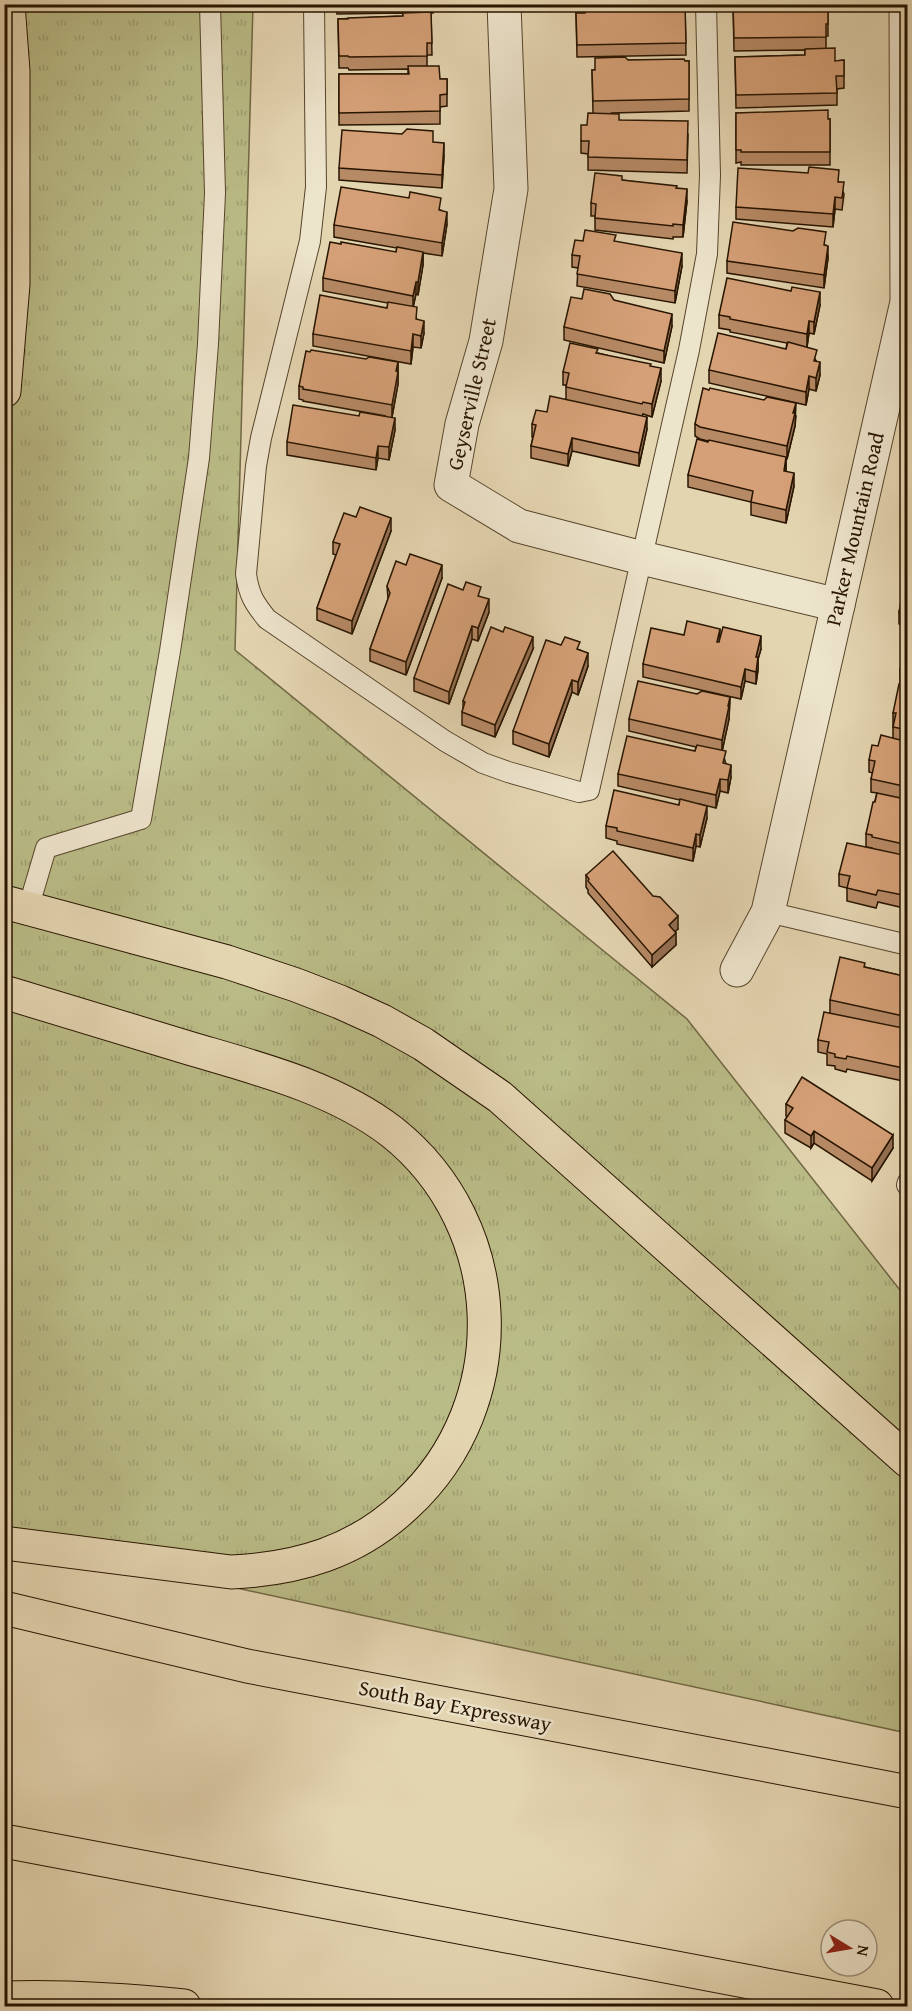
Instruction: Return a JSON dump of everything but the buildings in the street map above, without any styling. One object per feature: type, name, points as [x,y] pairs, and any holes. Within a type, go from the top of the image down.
[{"type":"main road","points":[[4,391],[13,284],[13,71],[8,4]]},
{"type":"main road","points":[[16,906],[227,962],[296,985],[372,1016],[423,1044],[462,1069],[518,1112],[908,1461]]},
{"type":"main road","points":[[4,992],[251,1066],[334,1098],[364,1113],[416,1154],[438,1178],[453,1202],[466,1228],[475,1255],[482,1283],[484,1312],[483,1349],[473,1399],[461,1429],[446,1456],[406,1505],[381,1525],[325,1556],[295,1565],[231,1572],[4,1543]]},
{"type":"main road","name":"South Bay Expressway","points":[[4,1608],[247,1666],[908,1792]]},
{"type":"main road","points":[[4,1841],[877,2007]]},
{"type":"main road","points":[[4,1998],[83,1999],[184,2007]]},
{"type":"street","name":"Geyserville Street","points":[[504,4],[511,189],[486,341],[462,424],[451,485],[519,526],[838,605]]},
{"type":"street","name":"Parker Mountain Road","points":[[737,970],[768,912],[907,302],[906,4]]},
{"type":"lane","points":[[16,906],[46,848],[141,819],[170,651],[199,458],[208,344],[215,193],[210,4]]},
{"type":"lane","points":[[314,4],[316,187],[314,216],[256,466],[246,574],[249,591],[254,603],[267,619],[445,741],[483,763],[579,792],[589,790],[689,350],[707,254],[710,176],[706,4]]},
{"type":"lane","points":[[768,912],[908,945]]},
{"type":"green space","points":[[5,5],[253,5],[235,650],[687,1019],[907,1299],[907,1733],[5,1538]]}]
